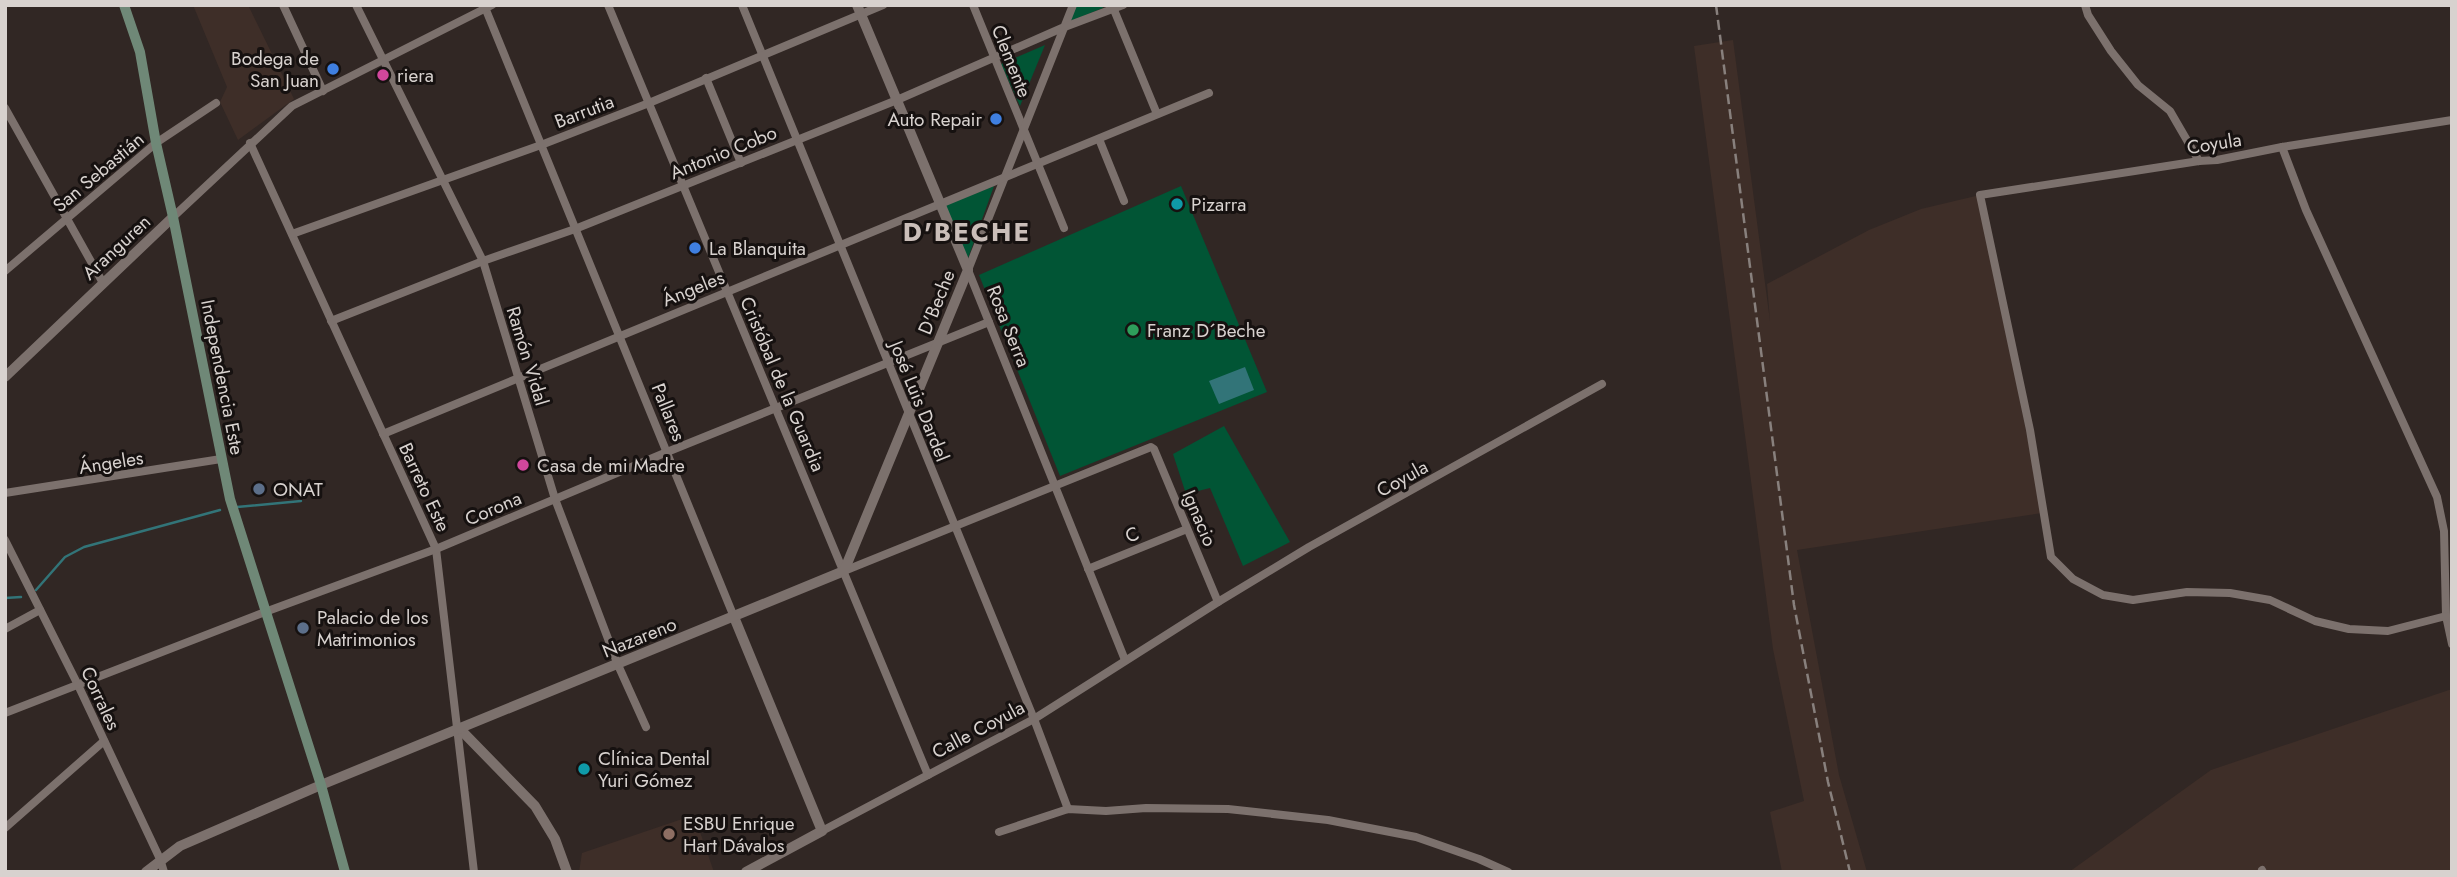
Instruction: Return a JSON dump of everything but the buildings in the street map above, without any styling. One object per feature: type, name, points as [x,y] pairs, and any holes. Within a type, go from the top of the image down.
[{"type":"main road","name":"Independencia Este","points":[[124,5],[140,52],[156,143],[230,499],[321,785],[345,872]]},
{"type":"street","points":[[283,5],[323,91],[487,6]]},
{"type":"street","name":"Ramón Vidal","points":[[356,5],[483,261],[555,499],[618,665],[646,727]]},
{"type":"street","name":"Cristóbal de la Guardia","points":[[608,5],[928,775]]},
{"type":"street","name":"José Luis Dardel","points":[[742,5],[1034,719],[1068,809]]},
{"type":"street","name":"Barrutia","points":[[292,234],[541,145],[649,103],[859,10],[883,5]]},
{"type":"street","name":"Clemente","points":[[973,5],[1063,228]]},
{"type":"street","name":"D'Beche","points":[[844,571],[1073,5]]},
{"type":"street","name":"Antonio Cobo","points":[[331,321],[741,163],[1123,5]]},
{"type":"street","points":[[2085,5],[2088,15],[2111,51],[2138,85],[2170,111],[2199,161]]},
{"type":"street","name":"Pallares","points":[[487,6],[575,229],[822,831]]},
{"type":"street","points":[[1113,7],[1157,114]]},
{"type":"street","name":"Rosa Serra","points":[[859,10],[968,270],[1125,660]]},
{"type":"street","points":[[706,78],[741,163]]},
{"type":"street","name":"Aranguren","points":[[5,377],[250,143],[292,106],[323,91]]},
{"type":"street","name":"Ángeles","points":[[383,434],[1209,93]]},
{"type":"street","name":"San Sebastián","points":[[5,271],[156,143],[216,103]]},
{"type":"street","points":[[5,108],[103,283]]},
{"type":"street","name":"Coyula","points":[[2446,616],[2388,631],[2349,629],[2315,621],[2270,600],[2230,593],[2187,592],[2133,600],[2103,595],[2073,579],[2052,557],[2042,513],[2031,430],[1980,195],[2217,160],[2452,120]]},
{"type":"street","points":[[1099,139],[1124,201]]},
{"type":"street","name":"Barreto Este","points":[[250,143],[436,549],[474,872]]},
{"type":"street","points":[[2282,147],[2306,210],[2437,497],[2444,531],[2446,616],[2452,644]]},
{"type":"street","name":"Corona","points":[[5,713],[436,549],[989,322]]},
{"type":"street","name":"Coyula","points":[[1218,602],[1309,547],[1602,384]]},
{"type":"street","name":"Nazareno","points":[[146,872],[180,846],[458,727],[618,665],[1151,447]]},
{"type":"street","name":"Ignacio","points":[[1151,447],[1218,602]]},
{"type":"street","name":"Ángeles","points":[[5,494],[221,459]]},
{"type":"street","name":"C","points":[[1088,569],[1187,529]]},
{"type":"street","name":"Corrales","points":[[5,541],[78,685],[164,872]]},
{"type":"street","name":"Calle Coyula","points":[[746,872],[1034,719],[1218,602]]},
{"type":"street","points":[[5,629],[40,610]]},
{"type":"street","points":[[458,727],[535,806],[555,839],[567,872]]},
{"type":"street","points":[[5,828],[104,741]]},
{"type":"street","points":[[999,832],[1068,809],[1228,809],[1328,820],[1416,837],[1508,872]]},
{"type":"shaded area","points":[[193,5],[248,5],[294,99],[238,140],[220,102],[227,87]]},
{"type":"shaded area","points":[[1733,40],[1770,321],[1767,284],[1869,230],[1921,209],[1980,195],[2042,513],[1797,550],[1839,775],[1867,872],[1782,872],[1770,812],[1804,801],[1773,649],[1694,46]]},
{"type":"shaded area","points":[[2452,689],[2452,872],[2069,872],[2211,770]]},
{"type":"shaded area","name":"ESBU Enrique Hart Dávalos","points":[[694,815],[714,872],[579,872],[582,853]]},
{"type":"green space","points":[[1075,5],[1102,5],[1103,8],[1068,22]]},
{"type":"green space","points":[[1045,45],[1020,106],[1001,64]]},
{"type":"green space","points":[[994,186],[967,261],[944,206]]},
{"type":"green space","name":"Franz D´Beche","points":[[1181,186],[1267,392],[1060,476],[979,275]]},
{"type":"green space","points":[[1224,426],[1290,542],[1243,566],[1210,488],[1186,494],[1173,454]]},
{"type":"water","points":[[1245,367],[1254,390],[1219,404],[1209,381]]},
{"type":"waterway","points":[[237,507],[301,501]]},
{"type":"waterway","points":[[36,590],[65,557],[84,547],[220,510]]},
{"type":"waterway","points":[[5,598],[21,597]]},
{"type":"railway","points":[[1716,5],[1794,605],[1828,782],[1850,872]]},
{"type":"place","name":"Bodega de San Juan","points":[[333,69]]},
{"type":"place","name":"riera","points":[[383,75]]},
{"type":"place","name":"Auto Repair","points":[[996,119]]},
{"type":"place","name":"Pizarra","points":[[1177,204]]},
{"type":"place","name":"La Blanquita","points":[[695,248]]},
{"type":"place","name":"Franz D´Beche","points":[[1133,330]]},
{"type":"place","name":"Casa de mi Madre","points":[[523,465]]},
{"type":"place","name":"ONAT","points":[[259,489]]},
{"type":"place","name":"Palacio de los Matrimonios","points":[[303,628]]},
{"type":"place","name":"Clínica Dental Yuri Gómez","points":[[584,769]]},
{"type":"place","name":"ESBU Enrique Hart Dávalos","points":[[669,834]]},
{"type":"district","name":"D'BECHE","points":[[967,232]]}]
